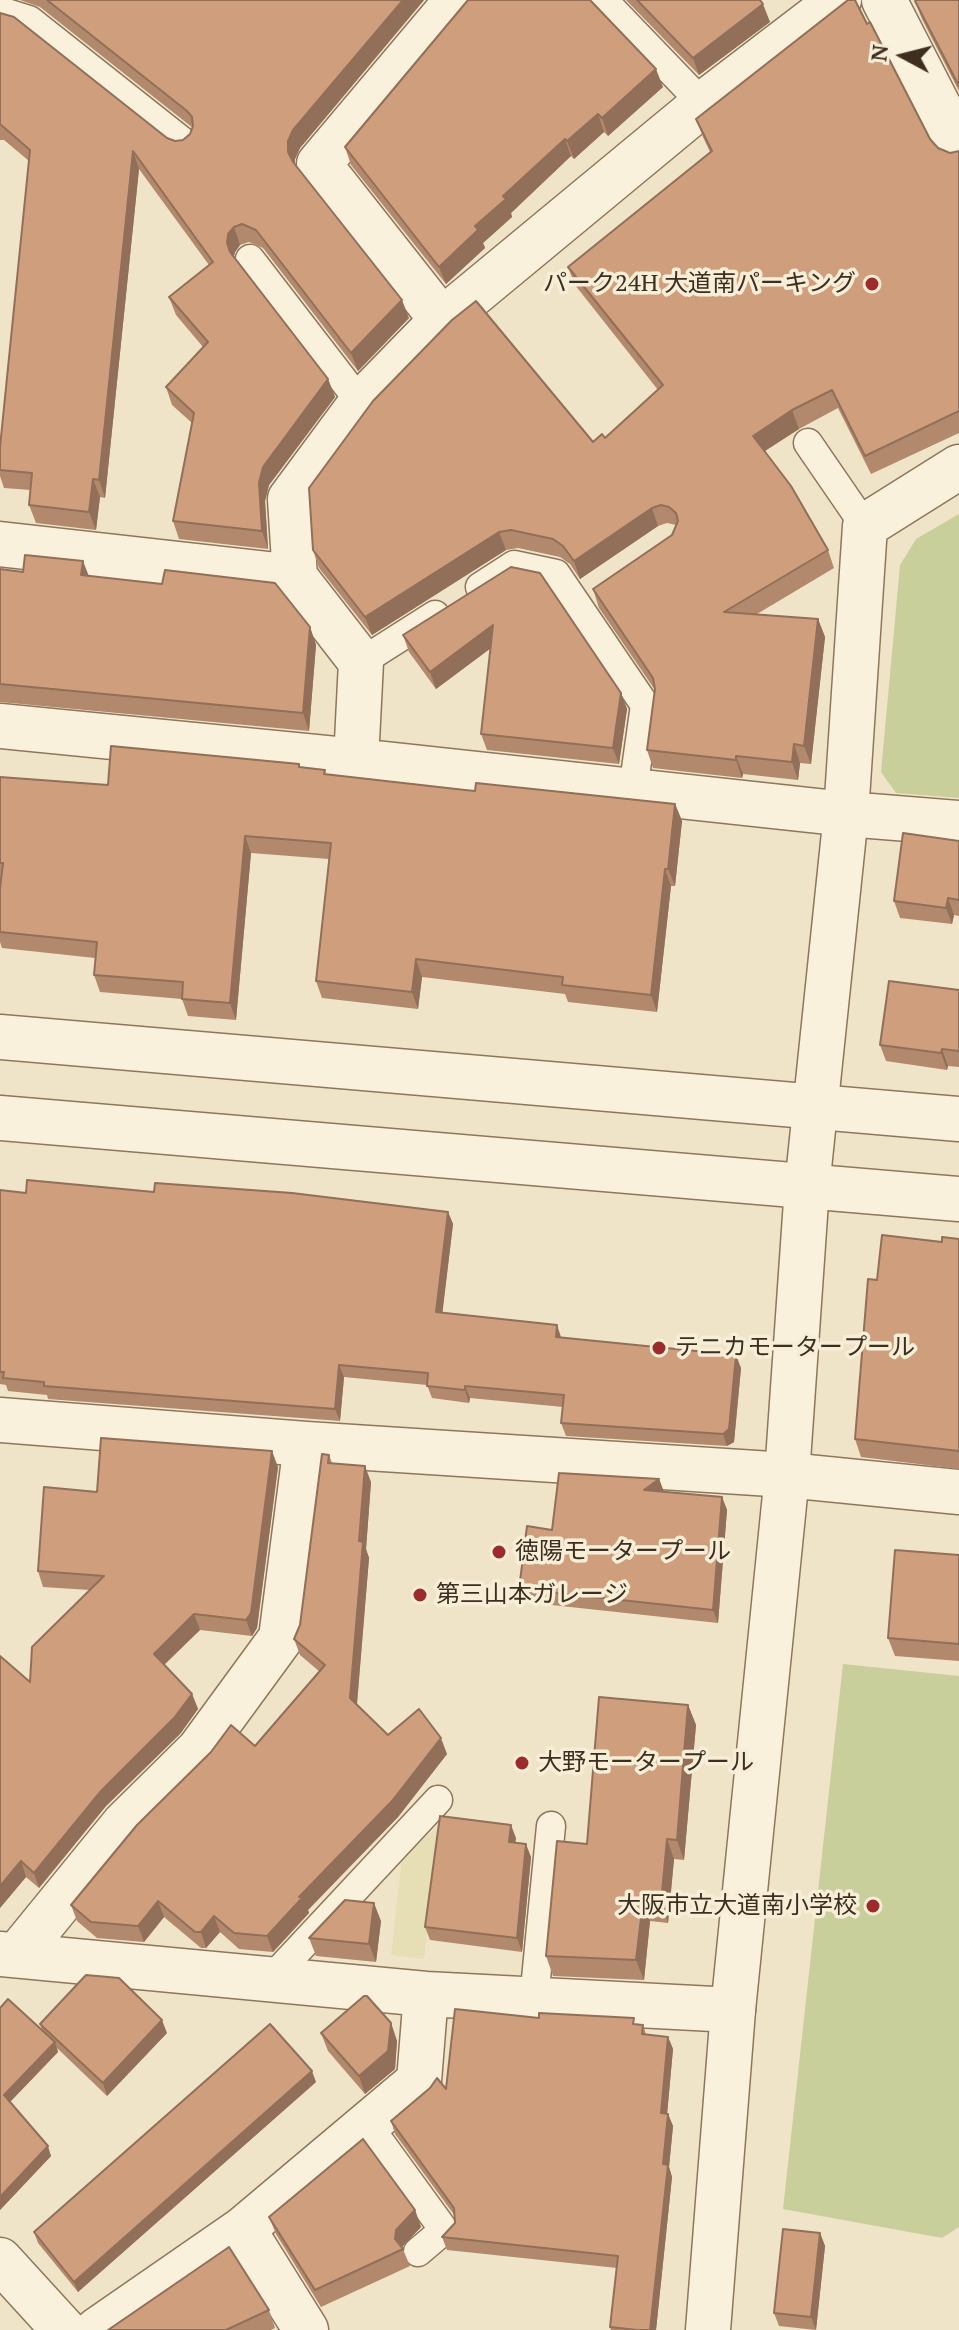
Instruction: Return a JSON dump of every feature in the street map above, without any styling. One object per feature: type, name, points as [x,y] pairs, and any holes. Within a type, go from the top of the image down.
[{"type":"street","points":[[442,320],[319,164],[457,0]]},
{"type":"street","points":[[356,761],[361,662],[295,577],[290,499],[361,403],[442,320],[703,104],[839,0]]},
{"type":"street","points":[[884,0],[959,146]]},
{"type":"street","points":[[708,2330],[733,2010],[787,1475],[807,1187],[846,814],[865,526],[959,467]]},
{"type":"street","points":[[0,544],[295,577]]},
{"type":"street","points":[[0,726],[846,814],[959,823]]},
{"type":"street","points":[[0,1037],[959,1119]]},
{"type":"street","points":[[0,1118],[959,1199]]},
{"type":"street","points":[[0,1420],[306,1444],[787,1475],[959,1492]]},
{"type":"street","points":[[9,1954],[124,1824],[199,1750],[281,1638],[306,1444]]},
{"type":"street","points":[[9,1954],[426,1994],[733,2010]]},
{"type":"street","points":[[97,2330],[243,2229],[419,2081],[426,1994]]},
{"type":"street","points":[[243,2229],[306,2330]]},
{"type":"street","points":[[0,2260],[64,2330]]},
{"type":"lane","points":[[603,0],[703,104]]},
{"type":"lane","points":[[0,11],[29,20],[183,142]]},
{"type":"lane","points":[[250,259],[361,403]]},
{"type":"lane","points":[[808,443],[865,526]]},
{"type":"lane","points":[[361,662],[514,565],[556,574],[645,705],[633,790]]},
{"type":"lane","points":[[576,603],[602,585]]},
{"type":"lane","points":[[271,1979],[438,1800]]},
{"type":"lane","points":[[534,1999],[551,1826]]},
{"type":"lane","points":[[367,2124],[444,2230],[418,2252]]},
{"type":"shaded area","points":[[440,1825],[424,1959],[391,1955],[402,1856]]},
{"type":"green space","points":[[959,514],[959,798],[896,793],[881,772],[900,565],[916,539]]},
{"type":"green space","points":[[843,1664],[959,1676],[959,2227],[942,2238],[783,2209]]},
{"type":"building","points":[[47,0],[403,0],[293,130],[288,141],[288,152],[293,162],[402,300],[351,353],[256,230],[242,224],[228,234],[230,252],[328,379],[263,467],[259,483],[262,531],[173,521],[194,413],[166,387],[208,342],[169,297],[213,262],[133,151],[99,480],[93,479],[89,512],[29,505],[32,473],[0,470],[30,150],[0,124],[0,13],[14,17],[167,138],[183,140],[193,126],[192,117],[187,111]]},
{"type":"building","points":[[468,0],[590,0],[656,69],[602,118],[598,114],[567,141],[565,139],[503,196],[506,199],[475,226],[478,230],[439,267],[345,147]]},
{"type":"building","points":[[637,0],[760,0],[763,4],[693,58]]},
{"type":"building","points":[[848,0],[855,0],[867,24],[870,22],[930,139],[938,148],[950,153],[959,151],[959,411],[865,456],[832,390],[792,410],[753,436],[791,486],[828,550],[724,612],[818,619],[804,746],[794,744],[792,762],[736,756],[736,760],[647,750],[655,689],[653,678],[593,589],[672,535],[678,521],[676,513],[669,507],[661,505],[652,508],[574,561],[563,546],[553,539],[511,530],[499,532],[365,617],[313,550],[309,488],[373,401],[452,320],[476,301],[593,442],[602,434],[605,438],[663,385],[568,267],[712,151],[696,119]]},
{"type":"building","points":[[959,0],[959,86],[915,1]]},
{"type":"building","points":[[25,555],[83,561],[81,575],[162,584],[165,570],[275,583],[310,627],[303,713],[0,684],[0,569],[23,572]]},
{"type":"building","points":[[511,567],[540,573],[621,693],[613,748],[481,734],[493,625],[430,672],[403,635]]},
{"type":"building","points":[[111,746],[299,764],[299,767],[325,770],[324,774],[465,790],[475,791],[476,783],[675,804],[651,995],[562,985],[563,977],[416,959],[412,992],[316,981],[331,843],[245,836],[230,1003],[182,999],[183,982],[94,975],[97,942],[0,932],[3,863],[0,863],[0,777],[108,785]]},
{"type":"building","points":[[903,833],[959,841],[959,900],[948,898],[946,908],[894,901]]},
{"type":"building","points":[[889,981],[959,990],[959,1051],[942,1049],[941,1053],[880,1045]]},
{"type":"building","points":[[27,1180],[154,1192],[155,1183],[292,1193],[448,1212],[436,1312],[557,1325],[556,1337],[736,1355],[729,1429],[723,1434],[561,1423],[564,1395],[465,1386],[465,1390],[427,1386],[428,1373],[339,1365],[335,1409],[44,1386],[44,1382],[3,1378],[4,1372],[0,1372],[0,1190],[26,1193]]},
{"type":"building","points":[[882,1235],[942,1242],[942,1237],[959,1239],[959,1451],[855,1439],[868,1279],[877,1280]]},
{"type":"building","points":[[101,1438],[272,1451],[251,1613],[246,1620],[194,1614],[154,1654],[192,1694],[174,1718],[101,1791],[34,1873],[21,1861],[0,1886],[0,1656],[30,1682],[32,1647],[104,1576],[38,1571],[44,1487],[97,1492]]},
{"type":"building","points":[[322,1454],[329,1455],[328,1463],[365,1466],[359,1541],[363,1542],[350,1698],[388,1735],[419,1709],[441,1738],[392,1801],[299,1897],[303,1897],[267,1936],[234,1933],[214,1916],[201,1932],[195,1932],[158,1901],[138,1926],[91,1922],[71,1905],[137,1825],[211,1752],[231,1725],[255,1746],[325,1665],[294,1639],[300,1625]]},
{"type":"building","points":[[559,1473],[659,1479],[644,1490],[722,1497],[713,1610],[519,1589],[527,1526],[552,1530]]},
{"type":"building","points":[[895,1550],[959,1555],[959,1644],[888,1638]]},
{"type":"building","points":[[599,1697],[688,1705],[677,1840],[667,1839],[661,1903],[643,1901],[636,1960],[546,1956],[557,1841],[587,1844]]},
{"type":"building","points":[[440,1816],[511,1825],[509,1842],[526,1844],[517,1938],[425,1927]]},
{"type":"building","points":[[345,1900],[374,1903],[369,1944],[309,1938]]},
{"type":"building","points":[[86,1975],[119,1978],[162,2020],[103,2083],[40,2024]]},
{"type":"building","points":[[364,1996],[391,2023],[388,2051],[359,2076],[321,2033]]},
{"type":"building","points":[[8,1999],[55,2042],[4,2095],[48,2146],[0,2197],[0,2008]]},
{"type":"building","points":[[455,2009],[539,2018],[539,2013],[634,2018],[633,2024],[643,2025],[642,2034],[668,2037],[661,2113],[668,2114],[663,2164],[668,2165],[650,2330],[610,2327],[618,2256],[442,2237],[455,2223],[454,2208],[391,2121],[430,2088],[437,2078],[446,2089]]},
{"type":"building","points":[[270,2024],[312,2071],[74,2282],[34,2232]]},
{"type":"building","points":[[363,2139],[415,2210],[396,2230],[395,2239],[403,2249],[315,2290],[269,2217]]},
{"type":"building","points":[[783,2229],[820,2233],[811,2317],[774,2313]]},
{"type":"building","points":[[229,2247],[269,2310],[226,2330],[108,2330]]},
{"type":"place","name":"パーク24H 大道南パーキング","points":[[872,284]]},
{"type":"place","name":"テニカモータープール","points":[[659,1348]]},
{"type":"place","name":"徳陽モータープール","points":[[499,1552]]},
{"type":"place","name":"第三山本ガレージ","points":[[420,1595]]},
{"type":"place","name":"大野モータープール","points":[[522,1763]]},
{"type":"place","name":"大阪市立大道南小学校","points":[[873,1906]]}]
